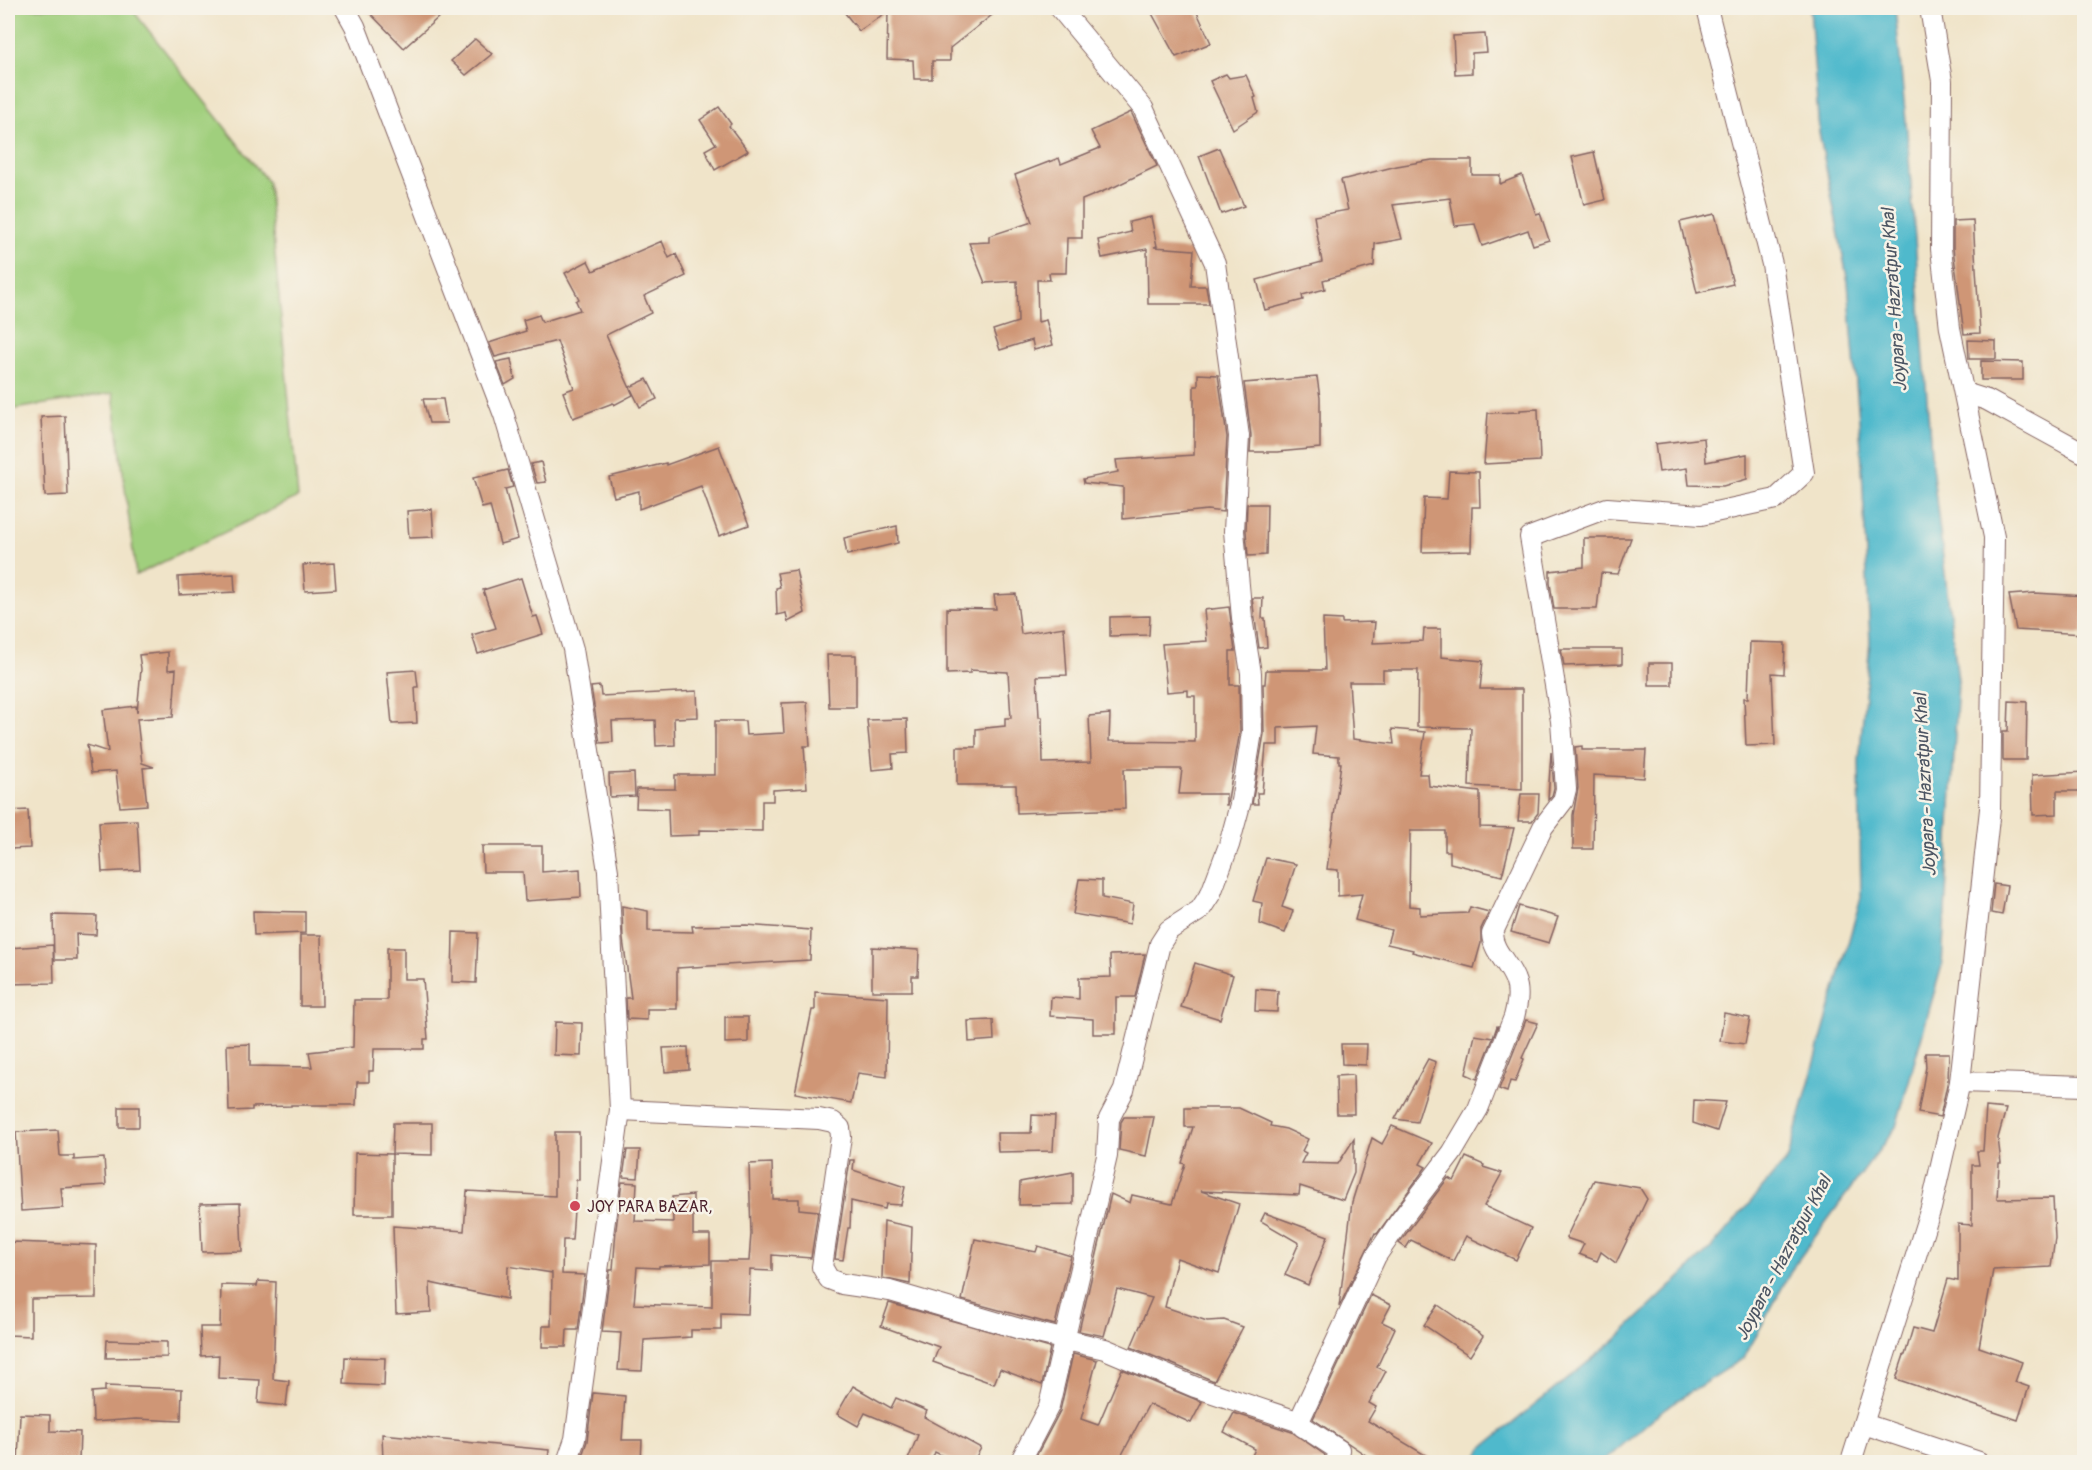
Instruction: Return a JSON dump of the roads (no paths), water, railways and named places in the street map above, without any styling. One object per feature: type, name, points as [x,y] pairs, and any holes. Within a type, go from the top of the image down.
[{"type":"street","points":[[345,8],[360,37],[504,415],[573,648],[608,871],[620,1110],[574,1439],[567,1462]]},
{"type":"street","points":[[1020,1462],[1049,1406],[1107,1156],[1109,1119],[1124,1090],[1160,944],[1169,930],[1200,910],[1211,893],[1229,845],[1241,801],[1252,732],[1253,699],[1242,618],[1234,531],[1239,436],[1215,263],[1143,108],[1060,8]]},
{"type":"street","points":[[1300,1422],[1376,1256],[1452,1154],[1478,1109],[1514,1017],[1517,1002],[1516,981],[1496,947],[1492,934],[1543,827],[1563,801],[1566,789],[1561,721],[1530,537],[1606,508],[1701,515],[1776,499],[1804,473],[1772,264],[1707,8]]},
{"type":"street","points":[[1851,1462],[1931,1208],[1960,1082],[1990,809],[1994,537],[1950,328],[1941,249],[1942,81],[1930,8]]},
{"type":"street","points":[[1965,393],[1987,400],[2085,453]]},
{"type":"street","points":[[1960,1082],[2085,1086]]},
{"type":"street","points":[[620,1110],[819,1119],[833,1122],[840,1128],[841,1137],[822,1266],[829,1279],[842,1284],[890,1291],[1020,1329],[1105,1349],[1195,1387],[1300,1422],[1302,1426],[1336,1446],[1339,1454],[1335,1462]]},
{"type":"street","points":[[1864,1424],[1979,1462]]},
{"type":"water","name":"Joypara - Hazratpur Khal","points":[[1810,8],[1895,8],[1907,132],[1932,466],[1958,681],[1942,965],[1896,1127],[1795,1264],[1744,1358],[1665,1408],[1603,1462],[1475,1462],[1482,1448],[1615,1340],[1712,1247],[1788,1158],[1861,897],[1859,761],[1870,641],[1861,446],[1848,282],[1819,132]]},
{"type":"place","name":"JOY PARA BAZAR,","points":[[575,1206]]}]
